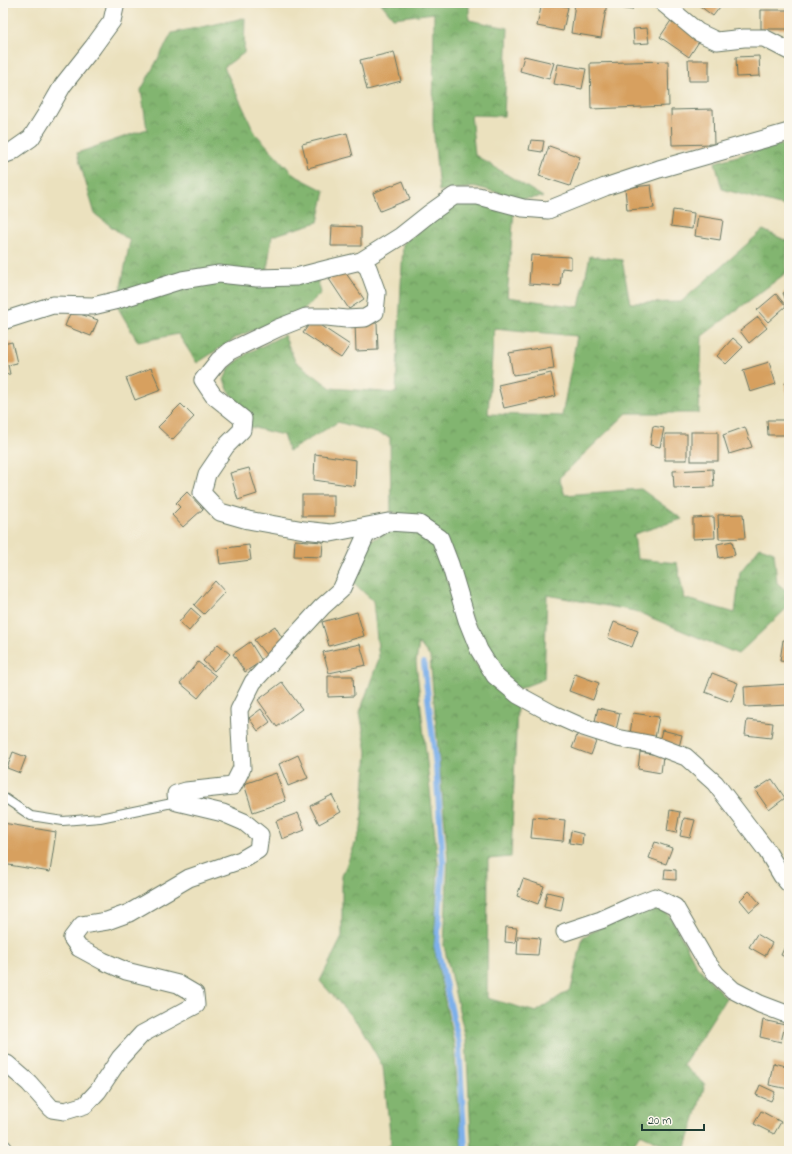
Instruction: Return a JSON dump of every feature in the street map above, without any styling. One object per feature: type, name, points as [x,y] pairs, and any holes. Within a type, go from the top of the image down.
[{"type":"street","points":[[3,155],[11,152],[31,138],[63,84],[94,47],[112,21],[116,3]]},
{"type":"street","points":[[663,3],[698,32],[717,42],[744,38],[764,38],[789,51]]},
{"type":"street","points":[[3,321],[53,305],[92,306],[118,300],[182,280],[218,274],[258,278],[296,277],[361,261],[400,236],[454,196],[478,196],[522,208],[548,210],[605,187],[659,169],[789,132]]},
{"type":"street","points":[[361,261],[368,268],[377,293],[375,312],[365,318],[346,320],[327,317],[306,317],[278,328],[230,351],[219,360],[203,380],[213,395],[243,419],[242,430],[226,446],[207,474],[202,492],[220,512],[248,520],[304,530],[331,533],[388,522],[419,524],[440,538],[476,642],[495,676],[518,695],[553,714],[580,726],[618,738],[654,745],[686,757],[715,783],[762,845],[782,876],[789,884]]},
{"type":"street","points":[[3,1063],[7,1064],[30,1083],[52,1108],[65,1111],[85,1105],[98,1090],[120,1058],[142,1034],[196,1005],[195,994],[178,984],[126,971],[79,948],[72,938],[82,925],[107,921],[129,914],[189,878],[241,860],[258,850],[260,835],[244,822],[223,813],[177,802],[176,794],[186,791],[233,786],[242,768],[239,710],[253,682],[322,607],[341,590],[366,535],[388,522]]},
{"type":"street","points":[[565,932],[601,920],[655,897],[675,907],[706,961],[733,990],[760,1004],[789,1014]]},
{"type":"lane","points":[[3,797],[31,816],[63,821],[100,818],[177,802]]},
{"type":"green space","points":[[381,3],[469,3],[469,20],[508,28],[504,116],[471,115],[475,155],[543,197],[522,199],[477,187],[439,191],[433,124],[434,13],[393,18]]},
{"type":"green space","points":[[245,18],[244,53],[224,67],[255,133],[294,175],[325,191],[318,222],[272,236],[267,270],[120,292],[130,241],[95,214],[77,153],[147,129],[141,90],[172,33]]},
{"type":"green space","points":[[789,141],[789,207],[722,189],[715,162]]},
{"type":"green space","points":[[471,201],[514,211],[507,297],[579,307],[590,256],[622,260],[630,303],[681,302],[763,230],[787,241],[786,273],[702,336],[699,413],[627,413],[559,478],[565,495],[641,489],[682,519],[634,534],[637,559],[677,563],[684,598],[735,613],[740,572],[760,547],[774,552],[777,583],[789,593],[789,606],[738,654],[635,611],[547,595],[544,679],[518,689],[496,669],[422,518],[391,512],[390,437],[338,422],[289,451],[283,435],[250,427],[248,412],[230,394],[224,380],[230,367],[248,353],[284,335],[295,361],[331,388],[396,393],[403,243],[453,204]],"holes":[[[494,328],[577,336],[562,416],[488,414]]]},
{"type":"green space","points":[[317,278],[321,293],[304,309],[239,336],[197,363],[178,334],[138,342],[117,306],[185,284]]},
{"type":"green space","points":[[401,528],[418,532],[435,543],[445,571],[462,631],[474,661],[487,680],[517,706],[511,857],[488,859],[487,998],[536,1012],[571,989],[583,937],[634,909],[656,906],[670,916],[697,966],[726,998],[683,1065],[705,1084],[685,1151],[679,1151],[640,1134],[629,1151],[472,1151],[466,1040],[444,946],[448,859],[430,657],[419,643],[416,662],[438,864],[434,947],[454,1045],[462,1151],[384,1151],[391,1143],[383,1067],[360,1026],[320,981],[342,937],[342,876],[361,829],[367,752],[360,712],[379,658],[373,601],[353,582],[369,541]]},
{"type":"building","points":[[542,3],[550,3],[568,7],[563,31],[537,26]]},
{"type":"building","points":[[575,3],[607,3],[601,38],[571,33]]},
{"type":"building","points":[[618,3],[634,3],[632,10],[618,8]]},
{"type":"building","points":[[696,3],[723,3],[713,16]]},
{"type":"building","points":[[761,10],[789,10],[789,29],[761,29]]},
{"type":"building","points":[[672,19],[700,40],[689,57],[660,37]]},
{"type":"building","points":[[647,28],[649,43],[634,44],[633,29]]},
{"type":"building","points":[[394,52],[401,81],[367,90],[360,60]]},
{"type":"building","points":[[524,56],[554,63],[549,79],[520,71]]},
{"type":"building","points":[[759,56],[760,76],[737,77],[736,57]]},
{"type":"building","points":[[688,60],[709,60],[709,81],[689,81]]},
{"type":"building","points":[[668,61],[669,106],[591,109],[590,63]]},
{"type":"building","points":[[558,64],[586,69],[582,89],[554,84]]},
{"type":"building","points":[[713,109],[714,144],[672,145],[671,110]]},
{"type":"building","points":[[347,133],[353,156],[308,168],[302,144]]},
{"type":"building","points":[[531,140],[544,141],[542,152],[529,150]]},
{"type":"building","points":[[549,146],[580,157],[570,186],[539,176]]},
{"type":"building","points":[[403,181],[410,199],[380,211],[373,193]]},
{"type":"building","points":[[651,185],[654,208],[627,210],[625,188]]},
{"type":"building","points":[[673,210],[694,213],[692,229],[671,226]]},
{"type":"building","points":[[698,216],[723,220],[720,240],[695,236]]},
{"type":"building","points":[[332,226],[361,227],[361,246],[331,246]]},
{"type":"building","points":[[531,255],[571,257],[571,269],[562,268],[560,286],[529,284]]},
{"type":"building","points":[[343,269],[364,299],[349,309],[329,279]]},
{"type":"building","points":[[789,291],[789,307],[783,293]]},
{"type":"building","points":[[776,294],[786,306],[768,322],[757,310]]},
{"type":"building","points":[[71,311],[98,320],[91,336],[65,326]]},
{"type":"building","points":[[758,317],[767,328],[749,343],[740,331]]},
{"type":"building","points":[[312,320],[350,345],[341,358],[303,333]]},
{"type":"building","points":[[355,323],[377,323],[378,350],[356,351]]},
{"type":"building","points":[[733,338],[743,347],[726,364],[717,356]]},
{"type":"building","points":[[12,342],[17,363],[8,365],[10,374],[3,375],[3,344]]},
{"type":"building","points":[[551,346],[554,369],[513,375],[509,353]]},
{"type":"building","points":[[769,362],[776,384],[750,392],[743,370]]},
{"type":"building","points":[[151,368],[161,390],[135,400],[126,378]]},
{"type":"building","points":[[551,373],[556,396],[504,408],[498,385]]},
{"type":"building","points":[[789,382],[789,397],[788,397],[785,383]]},
{"type":"building","points":[[181,404],[194,417],[172,440],[158,427]]},
{"type":"building","points":[[767,420],[789,420],[789,435],[768,435]]},
{"type":"building","points":[[653,426],[664,428],[660,447],[650,445]]},
{"type":"building","points":[[745,427],[752,447],[729,454],[723,435]]},
{"type":"building","points":[[691,432],[718,432],[718,461],[691,461]]},
{"type":"building","points":[[665,434],[687,434],[687,460],[665,460]]},
{"type":"building","points":[[315,454],[356,460],[355,486],[314,480]]},
{"type":"building","points":[[249,468],[257,494],[238,500],[230,473]]},
{"type":"building","points":[[713,469],[714,487],[674,488],[673,471]]},
{"type":"building","points":[[187,492],[203,509],[183,527],[172,515],[180,507],[176,503]]},
{"type":"building","points":[[302,495],[334,495],[334,516],[302,516]]},
{"type":"building","points":[[743,514],[745,538],[719,539],[718,515]]},
{"type":"building","points":[[714,517],[715,538],[693,539],[693,518]]},
{"type":"building","points":[[295,540],[323,542],[322,557],[294,556]]},
{"type":"building","points":[[732,541],[735,555],[719,558],[717,544]]},
{"type":"building","points":[[249,545],[251,560],[220,564],[218,549]]},
{"type":"building","points":[[215,581],[225,592],[204,614],[194,605]]},
{"type":"building","points":[[191,608],[201,617],[189,631],[179,622]]},
{"type":"building","points":[[357,612],[364,636],[329,646],[322,622]]},
{"type":"building","points":[[614,622],[638,631],[632,647],[608,638]]},
{"type":"building","points":[[275,626],[284,641],[267,656],[254,640]]},
{"type":"building","points":[[783,640],[789,641],[789,662],[780,661]]},
{"type":"building","points":[[250,642],[262,661],[245,672],[233,654]]},
{"type":"building","points":[[218,644],[230,654],[214,671],[203,661]]},
{"type":"building","points":[[360,644],[366,665],[329,673],[323,652]]},
{"type":"building","points":[[198,662],[216,676],[198,698],[180,683]]},
{"type":"building","points":[[712,673],[738,683],[731,702],[705,692]]},
{"type":"building","points":[[575,674],[599,683],[593,700],[569,691]]},
{"type":"building","points":[[328,676],[353,676],[354,696],[328,697]]},
{"type":"building","points":[[282,682],[302,709],[277,727],[258,700]]},
{"type":"building","points":[[789,684],[789,705],[745,707],[744,687]]},
{"type":"building","points":[[598,708],[620,713],[616,730],[594,725]]},
{"type":"building","points":[[261,709],[270,722],[258,731],[249,718]]},
{"type":"building","points":[[633,713],[659,717],[655,738],[630,734]]},
{"type":"building","points":[[747,720],[773,723],[771,738],[745,735]]},
{"type":"building","points":[[662,730],[682,735],[679,747],[659,742]]},
{"type":"building","points":[[578,733],[597,739],[591,755],[572,748]]},
{"type":"building","points":[[13,752],[26,757],[20,773],[7,768]]},
{"type":"building","points":[[640,752],[663,756],[661,773],[638,769]]},
{"type":"building","points":[[298,755],[308,778],[288,786],[279,764]]},
{"type":"building","points":[[276,773],[286,801],[253,812],[244,784]]},
{"type":"building","points":[[772,779],[785,798],[769,810],[755,790]]},
{"type":"building","points":[[332,795],[341,812],[319,824],[310,806]]},
{"type":"building","points":[[670,810],[680,812],[676,833],[667,831]]},
{"type":"building","points":[[298,813],[305,830],[282,839],[276,821]]},
{"type":"building","points":[[533,817],[565,820],[563,841],[531,838]]},
{"type":"building","points":[[684,818],[695,820],[690,838],[680,836]]},
{"type":"building","points":[[3,823],[56,832],[50,872],[3,864]]},
{"type":"building","points":[[571,831],[583,834],[582,845],[569,843]]},
{"type":"building","points":[[655,842],[672,848],[666,864],[649,858]]},
{"type":"building","points":[[665,869],[676,870],[676,880],[664,879]]},
{"type":"building","points":[[523,879],[544,886],[538,904],[517,896]]},
{"type":"building","points":[[749,891],[760,903],[750,912],[740,900]]},
{"type":"building","points":[[547,892],[564,896],[561,911],[544,907]]},
{"type":"building","points":[[506,927],[517,928],[515,943],[505,942]]},
{"type":"building","points":[[757,934],[772,943],[765,956],[749,947]]},
{"type":"building","points":[[518,936],[540,938],[538,955],[517,954]]},
{"type":"building","points":[[789,938],[789,959],[781,955]]},
{"type":"building","points":[[763,1020],[785,1025],[781,1042],[760,1037]]},
{"type":"building","points":[[788,1021],[789,1037],[786,1037]]},
{"type":"building","points":[[773,1063],[789,1067],[789,1089],[769,1085]]},
{"type":"building","points":[[760,1085],[775,1092],[771,1101],[756,1095]]},
{"type":"building","points":[[761,1111],[781,1122],[774,1134],[754,1124]]},
{"type":"waterway","points":[[424,663],[436,766],[443,863],[437,946],[459,1044],[465,1151]]}]
